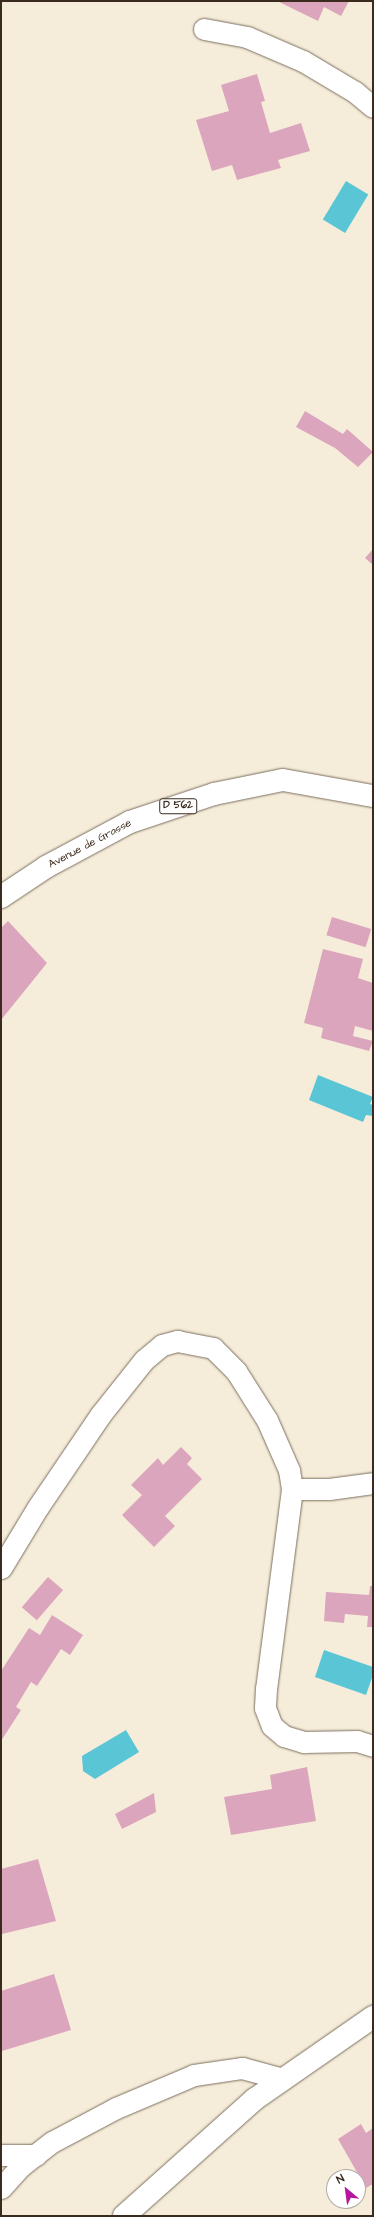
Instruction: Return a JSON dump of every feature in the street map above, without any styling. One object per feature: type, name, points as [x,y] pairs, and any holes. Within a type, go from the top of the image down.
[{"type":"main road","name":"Avenue de Grasse","points":[[1,897],[46,867],[130,822],[214,794],[283,780],[373,796]]},
{"type":"main road","points":[[124,2216],[255,2099],[373,2017]]},
{"type":"lane","points":[[204,29],[247,37],[303,61],[355,92],[373,107]]},
{"type":"lane","points":[[1,1568],[38,1507],[106,1408],[144,1360],[162,1345],[177,1341],[213,1348],[236,1371],[267,1420],[289,1470],[292,1489],[278,1586],[265,1708],[272,1726],[284,1736],[304,1742],[357,1742],[373,1746]]},
{"type":"lane","points":[[292,1489],[329,1488],[373,1483]]},
{"type":"lane","points":[[1,2188],[21,2166],[52,2142],[116,2108],[194,2075],[242,2068],[283,2079]]},
{"type":"lane","points":[[1,2155],[36,2155]]},
{"type":"water","points":[[346,181],[368,194],[345,233],[323,220]]},
{"type":"water","points":[[318,1075],[373,1097],[370,1104],[373,1105],[373,1116],[366,1115],[363,1122],[309,1100]]},
{"type":"water","points":[[324,1650],[373,1667],[373,1675],[366,1695],[315,1677]]},
{"type":"water","points":[[126,1730],[139,1752],[95,1779],[83,1771],[82,1756]]},
{"type":"building","points":[[277,1],[349,1],[341,16],[324,7],[318,21]]},
{"type":"building","points":[[257,74],[265,101],[261,102],[270,133],[301,123],[310,151],[278,160],[281,168],[237,180],[232,165],[212,171],[196,120],[229,111],[221,85]]},
{"type":"building","points":[[305,411],[343,434],[347,429],[373,452],[358,467],[335,448],[296,427]]},
{"type":"building","points":[[373,549],[373,565],[365,558]]},
{"type":"building","points":[[332,917],[371,929],[366,947],[326,935]]},
{"type":"building","points":[[8,921],[47,963],[1,1020],[1,928]]},
{"type":"building","points":[[323,949],[363,959],[358,978],[373,983],[373,1031],[355,1026],[353,1036],[373,1041],[369,1051],[321,1038],[323,1028],[304,1023]]},
{"type":"building","points":[[181,1447],[192,1458],[187,1464],[202,1479],[165,1516],[175,1526],[154,1547],[122,1515],[142,1495],[131,1485],[158,1458],[163,1465]]},
{"type":"building","points":[[48,1577],[63,1590],[37,1620],[22,1607]]},
{"type":"building","points":[[370,1586],[373,1586],[373,1627],[367,1627],[368,1616],[345,1614],[344,1623],[324,1621],[326,1592],[369,1595]]},
{"type":"building","points":[[52,1615],[83,1635],[70,1655],[61,1649],[37,1686],[31,1682],[16,1707],[21,1710],[1,1741],[1,1671],[29,1628],[40,1635]]},
{"type":"building","points":[[307,1767],[316,1821],[231,1835],[224,1797],[272,1789],[270,1775]]},
{"type":"building","points":[[154,1793],[156,1812],[122,1829],[115,1814]]},
{"type":"building","points":[[38,1859],[56,1921],[2,1934],[1,1869]]},
{"type":"building","points":[[54,1974],[71,2030],[2,2051],[1,1991]]},
{"type":"building","points":[[361,2124],[366,2133],[373,2128],[373,2184],[366,2188],[366,2169],[355,2169],[338,2139]]}]
